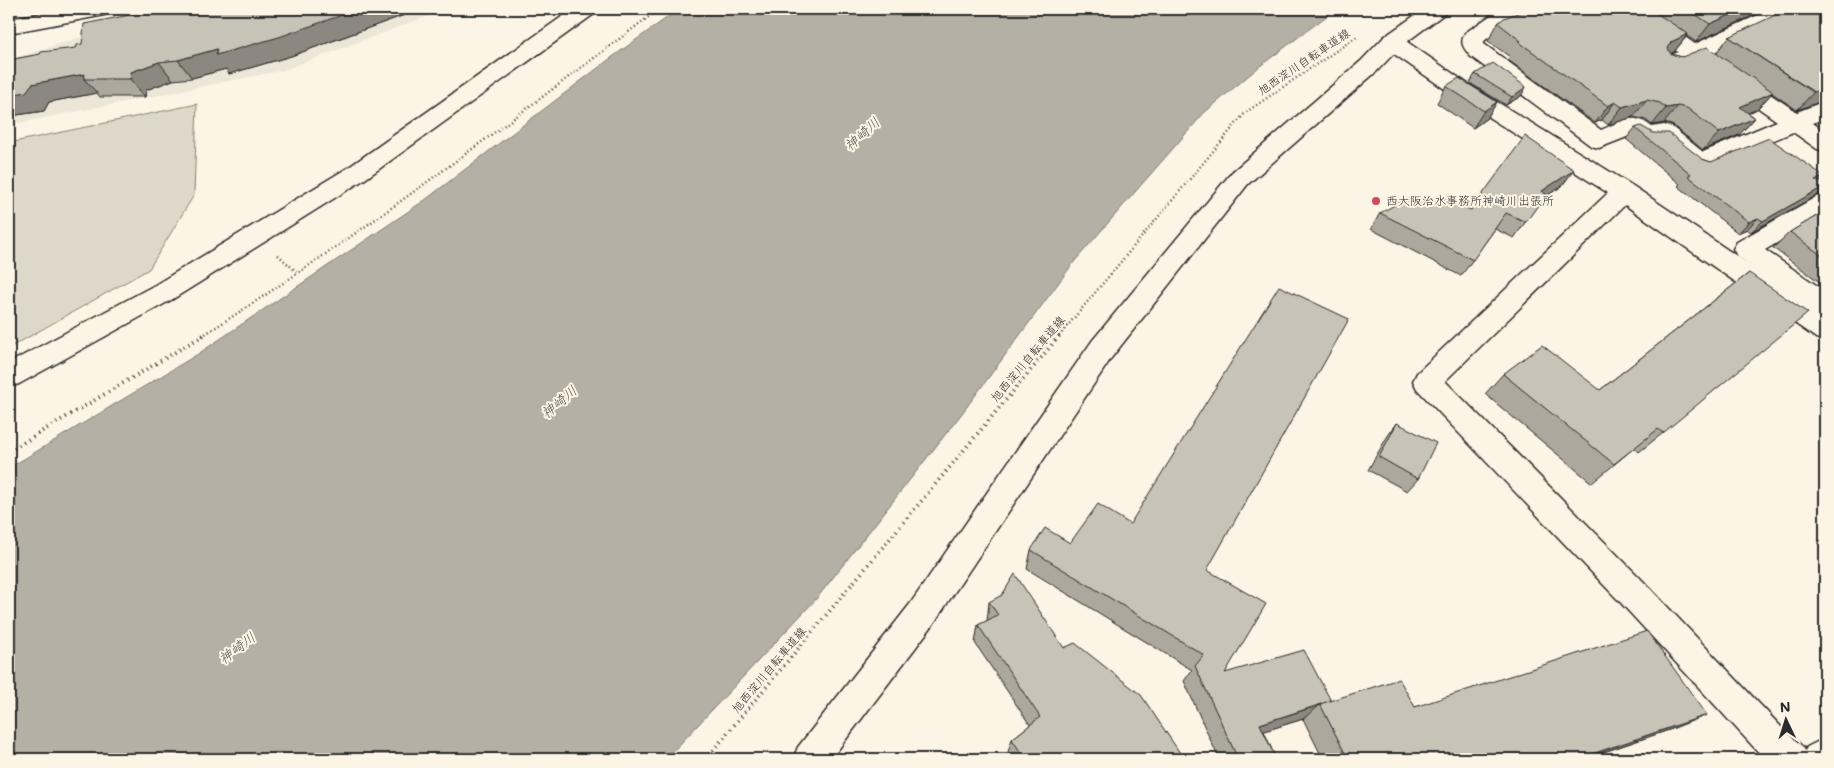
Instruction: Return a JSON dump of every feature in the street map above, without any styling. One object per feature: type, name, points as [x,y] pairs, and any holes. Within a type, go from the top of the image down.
[{"type":"street","points":[[10,26],[100,9]]},
{"type":"street","points":[[9,376],[164,292],[357,173],[587,9]]},
{"type":"street","points":[[810,759],[921,615],[1102,349],[1240,178],[1368,66],[1392,42],[1437,9]]},
{"type":"street","points":[[1514,9],[1473,38],[1473,45],[1478,51],[1599,140],[1635,125],[1646,136],[1664,133],[1701,163],[1796,123],[1825,108]]},
{"type":"street","points":[[1630,9],[1825,143]]},
{"type":"street","points":[[1667,66],[1778,10]]},
{"type":"street","points":[[1392,42],[1457,87],[1624,192],[1825,330]]},
{"type":"street","points":[[1624,192],[1427,381],[1632,592],[1773,743],[1791,759]]},
{"type":"street","points":[[1825,203],[1746,248],[1825,305]]},
{"type":"street","points":[[1819,759],[1825,755]]},
{"type":"path","points":[[9,451],[172,355],[298,273],[660,9]]},
{"type":"path","name":"旭西淀川自転車道線","points":[[706,759],[1245,113],[1366,31]]},
{"type":"path","points":[[274,251],[298,273]]},
{"type":"shaded area","points":[[195,9],[447,9],[284,70],[9,125],[9,60],[97,32]]},
{"type":"shaded area","points":[[197,104],[194,195],[149,269],[9,348],[9,143]]},
{"type":"water","name":"神崎川","points":[[679,9],[1336,9],[1260,66],[1204,113],[1074,262],[963,412],[817,598],[666,759],[9,759],[9,468],[198,354],[425,200],[611,58]]},
{"type":"building","points":[[160,9],[359,9],[279,37],[216,55],[217,49],[178,60],[159,62],[131,72],[130,79],[84,79],[85,74],[32,84],[26,92],[9,95],[9,60],[40,54],[41,52],[76,48],[77,45],[82,44],[84,24]]},
{"type":"building","points":[[1528,9],[1650,9],[1688,34],[1671,42],[1668,49],[1671,54],[1682,57],[1707,47],[1773,92],[1740,107],[1755,118],[1719,133],[1687,108],[1678,106],[1666,108],[1660,103],[1647,100],[1622,107],[1615,102],[1608,106],[1519,42],[1521,41],[1498,23],[1504,18]]},
{"type":"building","points":[[1687,9],[1743,9],[1710,24]]},
{"type":"building","points":[[1788,9],[1825,9],[1825,88],[1814,92],[1729,37]]},
{"type":"building","points":[[1493,63],[1526,87],[1512,97],[1475,74]]},
{"type":"building","points":[[1459,78],[1497,102],[1484,111],[1446,86]]},
{"type":"building","points":[[1641,126],[1653,133],[1669,133],[1702,159],[1711,162],[1769,138],[1824,176],[1815,181],[1825,182],[1825,186],[1763,221],[1758,218],[1749,222],[1688,176],[1691,174],[1635,128]]},
{"type":"building","points":[[1525,136],[1574,170],[1542,191],[1546,194],[1526,222],[1506,213],[1473,260],[1380,213],[1404,200],[1419,197],[1447,200],[1471,210]]},
{"type":"building","points":[[1825,211],[1825,258],[1790,232]]},
{"type":"building","points":[[1749,273],[1808,313],[1663,433],[1658,429],[1614,464],[1503,374],[1542,345],[1600,390]]},
{"type":"building","points":[[1279,286],[1349,319],[1207,570],[1266,604],[1225,673],[1304,650],[1331,701],[1260,724],[1276,759],[1238,759],[1195,666],[1204,655],[1031,550],[1045,528],[1070,543],[1098,504],[1130,524]]},
{"type":"building","points":[[1397,423],[1436,443],[1418,479],[1379,457]]},
{"type":"building","points":[[1015,574],[1064,648],[1075,643],[1141,695],[1184,759],[1025,759],[1012,739],[1040,717],[978,625],[998,615],[989,602],[1002,595]]},
{"type":"building","points":[[1647,631],[1707,715],[1577,759],[1348,759],[1320,704],[1399,679],[1415,707]]},
{"type":"place","name":"西大阪治水事務所神崎川出張所","points":[[1376,201]]}]
